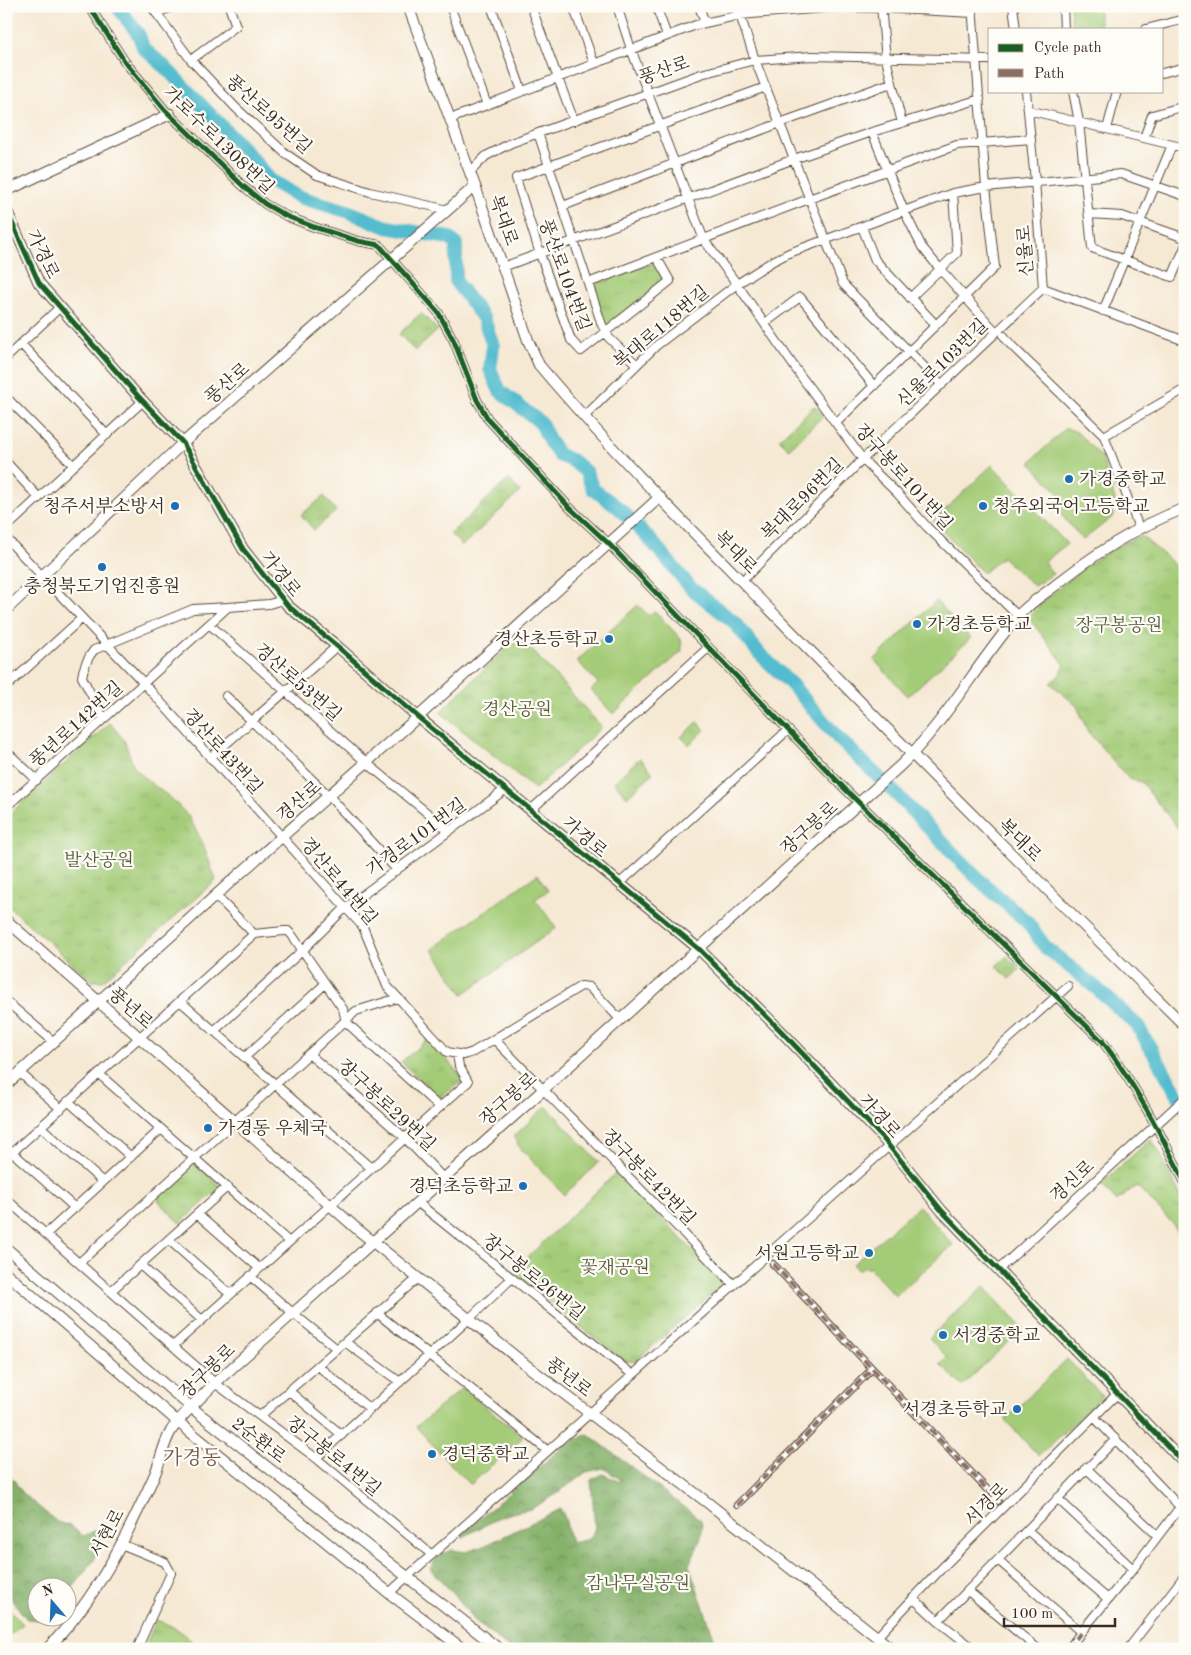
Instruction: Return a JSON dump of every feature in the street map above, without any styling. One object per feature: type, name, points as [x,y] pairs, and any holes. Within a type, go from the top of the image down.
[{"type":"street","name":"가로수로1308번길","points":[[89,6],[125,62],[170,114],[243,186],[265,204],[286,216],[314,227],[379,246],[438,312],[446,326],[477,400],[488,419],[569,507],[611,542],[708,648],[788,730],[1103,1042],[1120,1065],[1156,1124],[1185,1183]]},
{"type":"street","name":"풍산로95번길","points":[[151,6],[191,60],[235,107],[286,154],[317,176],[446,212]]},
{"type":"street","points":[[156,13],[175,6]]},
{"type":"street","points":[[191,60],[236,26],[229,6]]},
{"type":"street","points":[[450,6],[486,105]]},
{"type":"street","points":[[491,6],[522,91]]},
{"type":"street","points":[[530,6],[574,121]]},
{"type":"street","name":"장구봉로101번길","points":[[617,6],[631,49],[704,240],[863,460],[898,494],[927,527],[1018,616]]},
{"type":"street","points":[[656,6],[667,36]]},
{"type":"street","points":[[699,6],[705,23]]},
{"type":"street","points":[[737,6],[755,60],[843,284],[942,385]]},
{"type":"street","points":[[1013,6],[1016,28]]},
{"type":"street","points":[[1063,6],[1064,28]]},
{"type":"street","points":[[574,7],[594,64]]},
{"type":"street","points":[[450,119],[667,36],[705,23],[740,15],[789,8],[835,7],[972,10],[986,187],[995,267],[836,423]]},
{"type":"street","points":[[881,7],[886,59],[902,123]]},
{"type":"street","name":"복대로","points":[[412,8],[528,340],[539,365],[660,497],[912,755],[1185,1026]]},
{"type":"street","points":[[1150,28],[1185,19]]},
{"type":"street","name":"풍산로","points":[[470,172],[486,156],[511,143],[648,92],[701,74],[755,60],[812,56],[988,60]]},
{"type":"street","points":[[1164,72],[1185,67]]},
{"type":"street","points":[[563,206],[780,123],[891,83]]},
{"type":"street","points":[[549,165],[766,87]]},
{"type":"street","name":"신율로","points":[[1026,92],[1043,288],[1185,341]]},
{"type":"street","points":[[1073,92],[1079,122],[1092,248],[1172,278],[1185,246]]},
{"type":"street","points":[[1107,129],[1117,92]]},
{"type":"street","points":[[503,266],[628,222],[794,159],[883,128],[980,99]]},
{"type":"street","points":[[1144,138],[1152,115],[1185,106]]},
{"type":"street","points":[[1028,110],[1185,148]]},
{"type":"street","points":[[6,191],[170,114]]},
{"type":"street","points":[[872,132],[904,211],[922,248],[996,332]]},
{"type":"street","points":[[538,133],[605,332],[636,364]]},
{"type":"street","points":[[588,283],[957,145],[1031,139]]},
{"type":"street","points":[[1104,311],[1172,145]]},
{"type":"street","name":"풍산로104번길","points":[[549,165],[516,178],[540,254],[571,340],[581,351],[605,332]]},
{"type":"street","name":"복대로118번길","points":[[584,416],[657,345],[737,284],[789,253],[953,193],[986,187],[1121,174],[1185,196]]},
{"type":"street","name":"풍산로","points":[[6,610],[183,443],[475,186]]},
{"type":"street","points":[[910,298],[957,253],[953,193]]},
{"type":"street","name":"가경로","points":[[6,209],[39,283],[143,402],[183,443],[243,549],[288,606],[418,717],[532,809],[698,949],[781,1031],[889,1146],[942,1212],[1185,1464]]},
{"type":"street","points":[[1089,214],[1122,216],[1185,238]]},
{"type":"street","points":[[862,227],[875,260],[936,325]]},
{"type":"street","points":[[605,332],[670,281],[657,258]]},
{"type":"street","name":"신율로103번길","points":[[863,460],[1043,288]]},
{"type":"street","points":[[764,323],[800,297],[874,386]]},
{"type":"street","points":[[6,358],[60,308]]},
{"type":"street","points":[[1004,336],[1104,436],[1139,528]]},
{"type":"street","points":[[21,344],[107,435]]},
{"type":"street","points":[[1104,436],[1185,389]]},
{"type":"street","points":[[6,397],[74,466]]},
{"type":"street","points":[[6,528],[143,402]]},
{"type":"street","name":"복대로96번길","points":[[742,581],[863,460]]},
{"type":"street","points":[[6,462],[40,498]]},
{"type":"street","name":"경산로","points":[[7,1084],[367,763],[660,497]]},
{"type":"street","points":[[912,755],[1018,616],[1088,559],[1139,528],[1185,508]]},
{"type":"street","name":"경산로43번길","points":[[6,538],[108,645],[282,838]]},
{"type":"street","points":[[104,719],[82,676],[90,654],[94,650],[193,609],[268,604],[283,600]]},
{"type":"street","name":"풍년로142번길","points":[[6,807],[228,606]]},
{"type":"street","points":[[6,687],[82,618]]},
{"type":"street","name":"경산로53번길","points":[[209,624],[367,763],[449,831]]},
{"type":"street","points":[[210,758],[337,646]]},
{"type":"street","points":[[532,809],[708,648]]},
{"type":"street","points":[[226,696],[329,796],[397,870]]},
{"type":"street","points":[[620,883],[788,730]]},
{"type":"street","points":[[6,751],[36,780]]},
{"type":"street","name":"장구봉로","points":[[178,1422],[215,1383],[621,1020],[912,755]]},
{"type":"street","name":"가경로101번길","points":[[214,1031],[303,950],[345,908],[506,789]]},
{"type":"street","name":"경산로44번길","points":[[282,838],[363,927],[387,986],[447,1052],[457,1055]]},
{"type":"street","points":[[216,896],[254,934]]},
{"type":"street","name":"풍년로","points":[[6,920],[373,1242],[590,1414],[702,1498],[892,1649]]},
{"type":"street","points":[[74,1208],[46,1182],[9,1155],[254,934],[288,931],[343,1009],[346,1022],[439,1107]]},
{"type":"street","points":[[245,1057],[325,984]]},
{"type":"street","points":[[173,1346],[288,1241],[468,1082],[459,1066],[457,1055],[472,1052],[581,986],[589,987],[621,1020]]},
{"type":"street","points":[[389,1593],[1068,986]]},
{"type":"street","points":[[79,1263],[356,1011],[398,998]]},
{"type":"street","points":[[6,1001],[54,1042]]},
{"type":"street","points":[[180,1001],[371,1168]]},
{"type":"street","name":"장구봉로42번길","points":[[494,1039],[734,1285]]},
{"type":"street","name":"장구봉로29번길","points":[[309,1054],[405,1138],[444,1179]]},
{"type":"street","points":[[20,1072],[60,1109]]},
{"type":"street","points":[[99,1074],[288,1241]]},
{"type":"street","name":"경신로","points":[[998,1270],[1185,1098]]},
{"type":"street","points":[[68,1101],[131,1157]]},
{"type":"street","points":[[40,1127],[103,1182]]},
{"type":"street","points":[[46,1234],[161,1129]]},
{"type":"street","points":[[111,1291],[227,1187]]},
{"type":"street","name":"장구봉로4번길","points":[[6,1199],[215,1383],[316,1458],[432,1555]]},
{"type":"street","name":"장구봉로26번길","points":[[417,1202],[633,1375]]},
{"type":"street","points":[[197,1214],[258,1268]]},
{"type":"street","points":[[169,1240],[230,1294]]},
{"type":"street","name":"2순환로","points":[[6,1248],[192,1408],[499,1649]]},
{"type":"street","points":[[773,1264],[998,1501]]},
{"type":"street","points":[[140,1265],[202,1320]]},
{"type":"street","name":"2순환로","points":[[6,1273],[178,1422],[389,1593],[463,1649]]},
{"type":"street","points":[[250,1276],[337,1349]]},
{"type":"street","points":[[260,1416],[418,1278]]},
{"type":"street","points":[[316,1458],[470,1319],[512,1278]]},
{"type":"street","points":[[378,1314],[548,1451]]},
{"type":"street","points":[[345,1342],[400,1382]]},
{"type":"street","points":[[318,1366],[370,1409]]},
{"type":"street","points":[[737,1505],[872,1369]]},
{"type":"street","points":[[289,1391],[342,1435]]},
{"type":"street","name":"서경로","points":[[877,1637],[913,1598],[1117,1394]]},
{"type":"street","points":[[1069,1649],[1134,1569],[1180,1507],[1094,1417]]},
{"type":"street","name":"서현로","points":[[47,1649],[84,1607],[121,1544],[156,1472],[171,1430],[178,1422]]},
{"type":"street","points":[[938,1621],[1116,1439]]},
{"type":"street","points":[[1086,1468],[1158,1536]]},
{"type":"street","points":[[1057,1498],[1134,1569]]},
{"type":"street","points":[[1027,1530],[1108,1599]]},
{"type":"street","points":[[121,1544],[165,1562],[171,1573],[137,1649]]},
{"type":"street","points":[[998,1560],[1081,1632]]},
{"type":"street","points":[[1128,1649],[1185,1575]]},
{"type":"street","points":[[968,1591],[1038,1649]]},
{"type":"street","points":[[913,1598],[938,1621],[974,1649]]},
{"type":"green space","points":[[1070,6],[1098,6],[1101,28],[1072,28]]},
{"type":"green space","points":[[656,262],[666,279],[606,327],[592,285]]},
{"type":"green space","points":[[421,313],[438,330],[415,351],[399,334]]},
{"type":"green space","points":[[814,406],[824,415],[789,449],[779,439]]},
{"type":"green space","points":[[1066,428],[1077,432],[1102,458],[1116,503],[1111,509],[1115,515],[1083,540],[1051,503],[1059,493],[1031,464],[1032,460]]},
{"type":"green space","points":[[992,465],[1067,544],[1044,562],[1053,574],[1034,586],[1002,557],[983,573],[933,521]]},
{"type":"green space","points":[[509,479],[520,492],[462,546],[450,534]]},
{"type":"green space","points":[[324,496],[336,511],[314,530],[301,515]]},
{"type":"green space","name":"장구봉공원","points":[[1141,536],[1169,559],[1185,579],[1185,837],[1141,782],[1129,779],[1088,732],[1077,706],[1050,683],[1059,676],[1065,665],[1028,617],[1081,570],[1110,551]]},
{"type":"green space","points":[[936,601],[971,638],[908,696],[874,660]]},
{"type":"green space","points":[[638,605],[649,616],[655,611],[681,639],[682,651],[613,714],[591,690],[598,683],[577,661]]},
{"type":"green space","name":"경산공원","points":[[519,636],[602,727],[535,789],[440,712]]},
{"type":"green space","points":[[698,722],[705,730],[689,745],[681,737]]},
{"type":"green space","name":"발산공원","points":[[110,723],[124,740],[134,767],[148,781],[172,799],[188,816],[201,839],[216,880],[103,981],[92,981],[6,904],[6,817]]},
{"type":"green space","points":[[640,758],[653,773],[627,797],[614,782]]},
{"type":"green space","points":[[538,874],[548,891],[535,899],[556,928],[463,994],[432,949]]},
{"type":"green space","points":[[1007,956],[1020,969],[1009,979],[996,966]]},
{"type":"green space","points":[[429,1038],[464,1080],[439,1098],[401,1062]]},
{"type":"green space","points":[[546,1106],[599,1162],[564,1195],[517,1144],[518,1142],[513,1137]]},
{"type":"green space","points":[[1151,1139],[1159,1151],[1185,1205],[1185,1243],[1172,1223],[1137,1186],[1116,1201],[1101,1184]]},
{"type":"green space","points":[[195,1163],[221,1187],[180,1223],[156,1198]]},
{"type":"green space","name":"꽃재공원","points":[[617,1172],[724,1283],[636,1361],[624,1361],[512,1272]]},
{"type":"green space","points":[[919,1206],[953,1245],[895,1296],[869,1267],[867,1269],[864,1266],[859,1271],[853,1264]]},
{"type":"green space","points":[[984,1287],[1023,1328],[962,1386],[940,1364],[947,1357],[929,1338]]},
{"type":"green space","points":[[1067,1359],[1102,1396],[1039,1456],[1005,1420]]},
{"type":"green space","points":[[462,1388],[523,1437],[470,1485],[416,1427]]},
{"type":"green space","name":"감나무실공원","points":[[588,1434],[701,1520],[701,1538],[689,1565],[718,1649],[510,1649],[474,1620],[452,1592],[430,1569],[437,1557],[452,1550],[466,1552],[484,1546],[560,1509],[572,1543],[589,1539],[595,1528],[591,1480],[603,1474],[620,1482],[620,1479],[603,1468],[586,1472],[555,1495],[531,1509],[500,1517],[463,1537],[460,1535],[565,1445]]},
{"type":"green space","points":[[6,1473],[14,1480],[22,1493],[57,1522],[70,1526],[84,1536],[94,1531],[102,1535],[94,1560],[78,1581],[78,1578],[28,1578],[28,1619],[10,1598],[10,1568],[6,1564]]},
{"type":"green space","points":[[6,1606],[23,1624],[6,1638]]},
{"type":"green space","points":[[156,1620],[174,1627],[189,1639],[196,1649],[144,1649]]},
{"type":"waterway","points":[[117,6],[139,35],[143,48],[163,65],[252,158],[270,180],[299,197],[347,211],[387,227],[449,238],[456,244],[456,282],[484,319],[493,346],[490,369],[500,391],[541,423],[559,455],[573,461],[586,472],[593,489],[620,509],[654,544],[691,588],[734,622],[759,653],[792,685],[839,739],[893,791],[976,877],[1027,922],[1046,948],[1095,987],[1137,1025],[1185,1107]]},
{"type":"marked path","points":[[773,1264],[998,1501]]},
{"type":"marked path","points":[[737,1505],[872,1369]]},
{"type":"marked path","points":[[1069,1649],[1081,1632]]},
{"type":"cycle path","points":[[89,6],[125,62],[165,110],[243,186],[265,204],[286,216],[358,241],[379,245],[438,312],[454,341],[477,400],[488,419],[569,507],[609,544],[845,789],[1103,1042],[1147,1111],[1185,1183]]},
{"type":"cycle path","points":[[6,209],[39,283],[137,395],[183,443],[243,549],[288,606],[418,717],[699,949],[781,1031],[881,1136],[942,1211],[1185,1464]]},
{"type":"place","name":"가경중학교","points":[[1069,479]]},
{"type":"place","name":"청주서부소방서","points":[[175,506]]},
{"type":"place","name":"청주외국어고등학교","points":[[983,506]]},
{"type":"place","name":"충청북도기업진흥원","points":[[102,567]]},
{"type":"place","name":"가경초등학교","points":[[917,624]]},
{"type":"place","name":"경산초등학교","points":[[609,639]]},
{"type":"place","name":"가경동 우체국","points":[[208,1128]]},
{"type":"place","name":"경덕초등학교","points":[[523,1186]]},
{"type":"place","name":"서원고등학교","points":[[869,1253]]},
{"type":"place","name":"서경중학교","points":[[943,1335]]},
{"type":"place","name":"서경초등학교","points":[[1017,1409]]},
{"type":"place","name":"경덕중학교","points":[[432,1454]]},
{"type":"district","name":"가경동","points":[[192,1457]]}]
